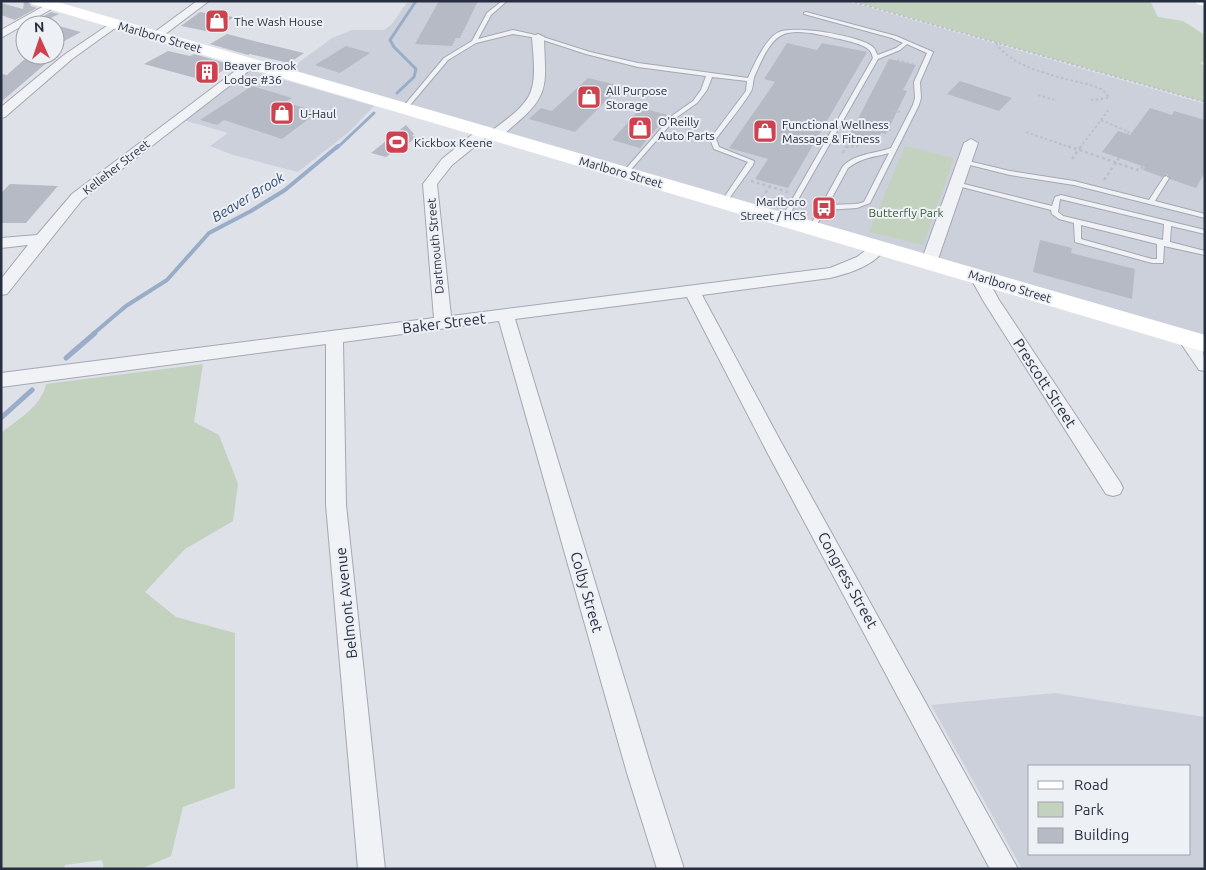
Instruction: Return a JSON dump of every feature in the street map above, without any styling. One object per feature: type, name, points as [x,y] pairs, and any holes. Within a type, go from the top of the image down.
[{"type":"street","points":[[156,36],[204,1]]},
{"type":"street","points":[[1,36],[44,3]]},
{"type":"street","name":"Marlboro Street","points":[[44,3],[879,247],[1196,342]]},
{"type":"street","points":[[1,114],[68,57],[114,24]]},
{"type":"street","name":"Dartmouth Street","points":[[442,323],[430,184],[434,175],[443,166],[528,107],[537,94],[539,86],[538,37]]},
{"type":"street","name":"Kelleher Street","points":[[1,290],[77,198],[252,64]]},
{"type":"street","points":[[929,262],[971,142]]},
{"type":"street","points":[[1,243],[42,239]]},
{"type":"street","name":"Baker Street","points":[[1,380],[830,273],[852,267],[867,260],[879,247]]},
{"type":"street","name":"Prescott Street","points":[[978,277],[992,302],[1114,488]]},
{"type":"street","name":"Congress Street","points":[[692,291],[774,447],[1005,869]]},
{"type":"street","name":"Colby Street","points":[[505,315],[671,869]]},
{"type":"street","name":"Belmont Avenue","points":[[334,337],[336,505],[372,869]]},
{"type":"street","points":[[1196,342],[1205,365]]},
{"type":"lane","points":[[474,42],[489,14],[505,1]]},
{"type":"lane","points":[[806,13],[854,25],[907,42],[930,52],[916,82],[918,98],[916,105],[868,203],[856,206],[839,205],[824,208]]},
{"type":"lane","points":[[724,202],[750,165],[750,161],[716,148],[713,139],[749,91],[750,80],[775,37],[786,31],[808,32],[856,41],[869,46],[876,58]]},
{"type":"lane","points":[[404,109],[446,59],[474,42],[513,32],[538,37],[612,59],[710,76],[750,80]]},
{"type":"lane","points":[[784,220],[876,58],[898,49],[907,42]]},
{"type":"lane","points":[[625,173],[675,116],[695,102],[704,90],[710,76]]},
{"type":"lane","points":[[812,228],[845,167],[860,157],[895,149]]},
{"type":"lane","points":[[964,162],[1098,189],[1205,216]]},
{"type":"lane","points":[[1151,202],[1166,178]]},
{"type":"lane","points":[[956,184],[1055,209]]},
{"type":"lane","points":[[1205,232],[1061,197],[1057,198],[1054,213],[1057,216],[1078,222],[1205,253]]},
{"type":"lane","points":[[1078,222],[1077,240],[1152,261],[1160,261],[1168,223]]},
{"type":"path","points":[[850,1],[1205,102]]},
{"type":"path","points":[[996,43],[997,49],[1013,61],[1094,86],[1103,90],[1109,98],[1092,100]]},
{"type":"path","points":[[896,60],[924,66]]},
{"type":"path","points":[[1038,95],[1054,100]]},
{"type":"path","points":[[1072,158],[1110,108]]},
{"type":"path","points":[[1101,120],[1128,132],[1127,134]]},
{"type":"path","points":[[1026,132],[1137,170],[1139,167],[1144,168]]},
{"type":"path","points":[[843,153],[846,147],[850,139],[875,145],[846,147]]},
{"type":"path","points":[[839,152],[860,157]]},
{"type":"path","points":[[1098,189],[1120,158]]},
{"type":"path","points":[[740,179],[770,185],[798,194]]},
{"type":"path","points":[[759,202],[770,185]]},
{"type":"shaded area","points":[[408,1],[846,1],[1205,104],[1205,335],[290,69],[332,38],[352,30],[384,30],[391,25]]},
{"type":"shaded area","points":[[250,70],[374,106],[349,132],[298,172],[233,155],[210,146],[228,133],[183,120]]},
{"type":"shaded area","points":[[1055,693],[1205,717],[1205,869],[1022,869],[931,705]]},
{"type":"green space","points":[[852,1],[1150,1],[1158,17],[1183,21],[1205,35],[1205,61],[1200,63],[1205,66],[1205,102]]},
{"type":"green space","name":"Butterfly Park","points":[[905,146],[954,158],[923,245],[869,232]]},
{"type":"green space","points":[[203,364],[194,422],[219,435],[238,484],[233,521],[185,549],[145,592],[176,617],[235,633],[235,788],[183,807],[171,856],[141,869],[104,869],[102,860],[65,865],[64,869],[1,869],[1,433],[34,406],[44,392],[46,384]]},
{"type":"building","points":[[24,1],[28,1],[31,6],[37,8],[24,15],[15,15],[15,20],[1,15],[1,3],[23,9]]},
{"type":"building","points":[[439,1],[478,1],[460,38],[456,38],[452,46],[415,44]]},
{"type":"building","points":[[51,12],[59,14],[57,15],[46,15]]},
{"type":"building","points":[[200,12],[234,17],[211,32],[181,26]]},
{"type":"building","points":[[65,28],[81,32],[65,41]]},
{"type":"building","points":[[227,34],[304,53],[289,63],[248,55],[210,44]]},
{"type":"building","points":[[787,43],[817,50],[822,43],[867,52],[788,188],[755,179],[768,159],[729,148],[775,82],[764,79]]},
{"type":"building","points":[[346,46],[370,53],[340,73],[315,65]]},
{"type":"building","points":[[168,51],[190,56],[194,54],[232,65],[206,81],[144,64]]},
{"type":"building","points":[[889,59],[916,65],[903,90],[907,91],[886,134],[881,133],[876,142],[849,136]]},
{"type":"building","points":[[18,65],[44,65],[1,102],[1,74],[7,75]]},
{"type":"building","name":"All Purpose Storage","points":[[588,78],[621,86],[575,132],[529,119],[541,108],[552,111]]},
{"type":"building","points":[[960,81],[1012,98],[999,111],[947,94]]},
{"type":"building","name":"U-Haul","points":[[252,86],[292,98],[285,102],[318,112],[282,139],[224,120],[217,125],[200,120]]},
{"type":"building","name":"O'Reilly Auto Parts","points":[[641,108],[668,115],[640,148],[612,140]]},
{"type":"building","points":[[1150,108],[1172,115],[1174,111],[1205,120],[1205,172],[1196,188],[1170,179],[1167,174],[1162,177],[1143,170],[1145,167],[1102,152],[1118,131],[1130,135]]},
{"type":"building","name":"Kickbox Keene","points":[[406,125],[414,134],[412,136],[416,137],[403,148],[399,147],[386,157],[371,153]]},
{"type":"building","points":[[10,184],[58,186],[26,223],[1,223],[1,193]]},
{"type":"building","points":[[1040,240],[1072,248],[1071,253],[1135,269],[1132,299],[1033,272]]},
{"type":"waterway","name":"Beaver Brook","points":[[397,93],[414,77],[416,69],[394,47],[390,40],[416,1]]},
{"type":"waterway","name":"Beaver Brook","points":[[337,148],[374,113]]},
{"type":"waterway","name":"Beaver Brook","points":[[93,334],[126,306],[167,280],[209,233],[251,211],[285,190],[338,146]]},
{"type":"waterway","name":"Beaver Brook","points":[[66,358],[95,333]]},
{"type":"waterway","name":"Beaver Brook","points":[[1,418],[32,390]]},
{"type":"place","name":"The Wash House","points":[[217,21]]},
{"type":"place","name":"Beaver Brook Lodge #36","points":[[207,72]]},
{"type":"place","name":"All Purpose Storage","points":[[589,97]]},
{"type":"place","name":"U-Haul","points":[[282,113]]},
{"type":"place","name":"O'Reilly Auto Parts","points":[[640,128]]},
{"type":"place","name":"Functional Wellness Massage & Fitness","points":[[765,131]]},
{"type":"place","name":"Kickbox Keene","points":[[397,142]]},
{"type":"place","name":"Marlboro Street / HCS","points":[[824,208]]}]
